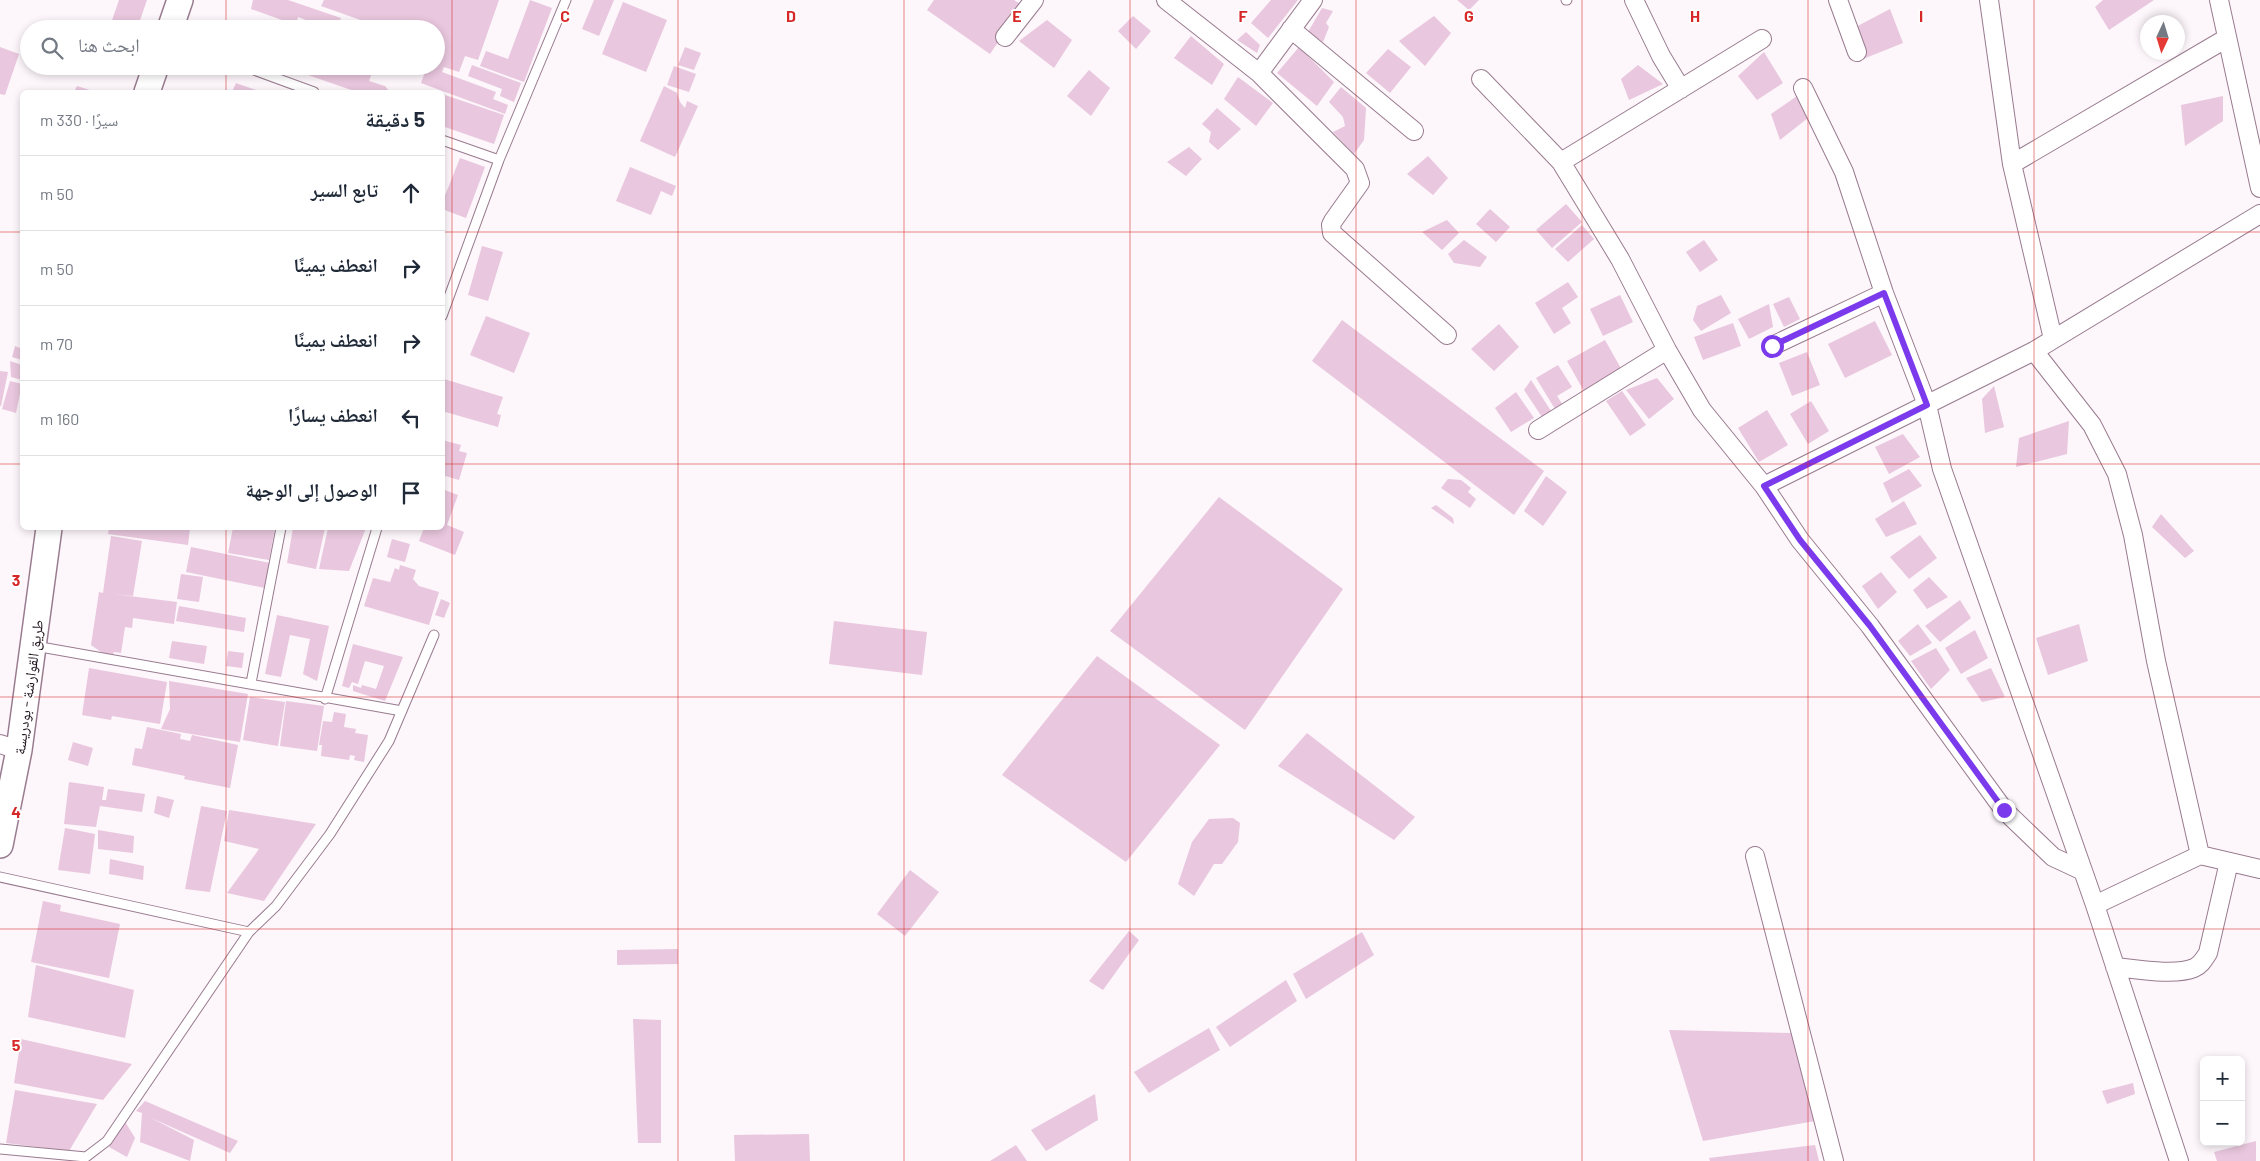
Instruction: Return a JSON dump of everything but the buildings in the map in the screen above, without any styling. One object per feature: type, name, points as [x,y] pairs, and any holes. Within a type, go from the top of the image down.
[{"type":"main road","points":[[173,20],[180,0]]},
{"type":"main road","points":[[148,90],[153,75]]},
{"type":"main road","name":"طريق القوارشة - بودريسة","points":[[0,845],[9,747],[34,646],[48,530]]},
{"type":"street","points":[[1005,37],[1034,0]]},
{"type":"street","points":[[1166,0],[1259,73],[1358,173],[1360,179],[1359,187],[1332,221],[1332,233],[1447,335]]},
{"type":"street","points":[[1259,73],[1313,0]]},
{"type":"street","points":[[1634,0],[1661,56],[1681,89]]},
{"type":"street","points":[[1838,0],[1857,52]]},
{"type":"street","points":[[2219,0],[2260,188]]},
{"type":"street","points":[[1991,1],[2012,164],[2053,339]]},
{"type":"street","points":[[1291,29],[1414,131]]},
{"type":"street","points":[[2012,164],[2227,38]]},
{"type":"street","points":[[1561,162],[1762,39]]},
{"type":"street","points":[[1481,80],[1561,162],[1620,260],[1667,350],[1702,410],[1764,486],[1800,540],[1870,626],[2004,810],[2053,858],[2083,871]]},
{"type":"street","points":[[1802,88],[1844,172],[1884,293],[1927,405],[1942,469],[2095,905],[2179,1161]]},
{"type":"street","points":[[1764,486],[2034,351],[2260,214]]},
{"type":"street","points":[[1772,346],[1884,293]]},
{"type":"street","points":[[1538,430],[1667,350]]},
{"type":"street","points":[[2034,351],[2092,425],[2117,474],[2133,536],[2156,661],[2200,854]]},
{"type":"street","points":[[2095,905],[2200,854],[2260,869]]},
{"type":"street","points":[[1755,856],[1834,1161]]},
{"type":"street","points":[[2115,967],[2177,971],[2194,968],[2202,962],[2208,953],[2229,862]]},
{"type":"lane","points":[[445,308],[499,160],[566,0]]},
{"type":"lane","points":[[268,75],[309,90]]},
{"type":"lane","points":[[445,141],[499,160]]},
{"type":"lane","points":[[251,683],[282,530]]},
{"type":"lane","points":[[325,699],[376,530]]},
{"type":"lane","points":[[0,1149],[86,1157],[107,1141],[249,932],[276,906],[330,834],[389,741],[434,635]]},
{"type":"lane","points":[[34,646],[251,683],[325,699],[402,711]]},
{"type":"lane","points":[[0,877],[249,932]]},
{"type":"route","points":[[1772,346],[1884,293],[1927,405],[1764,486],[1800,540],[1870,626],[2004,810]]}]
